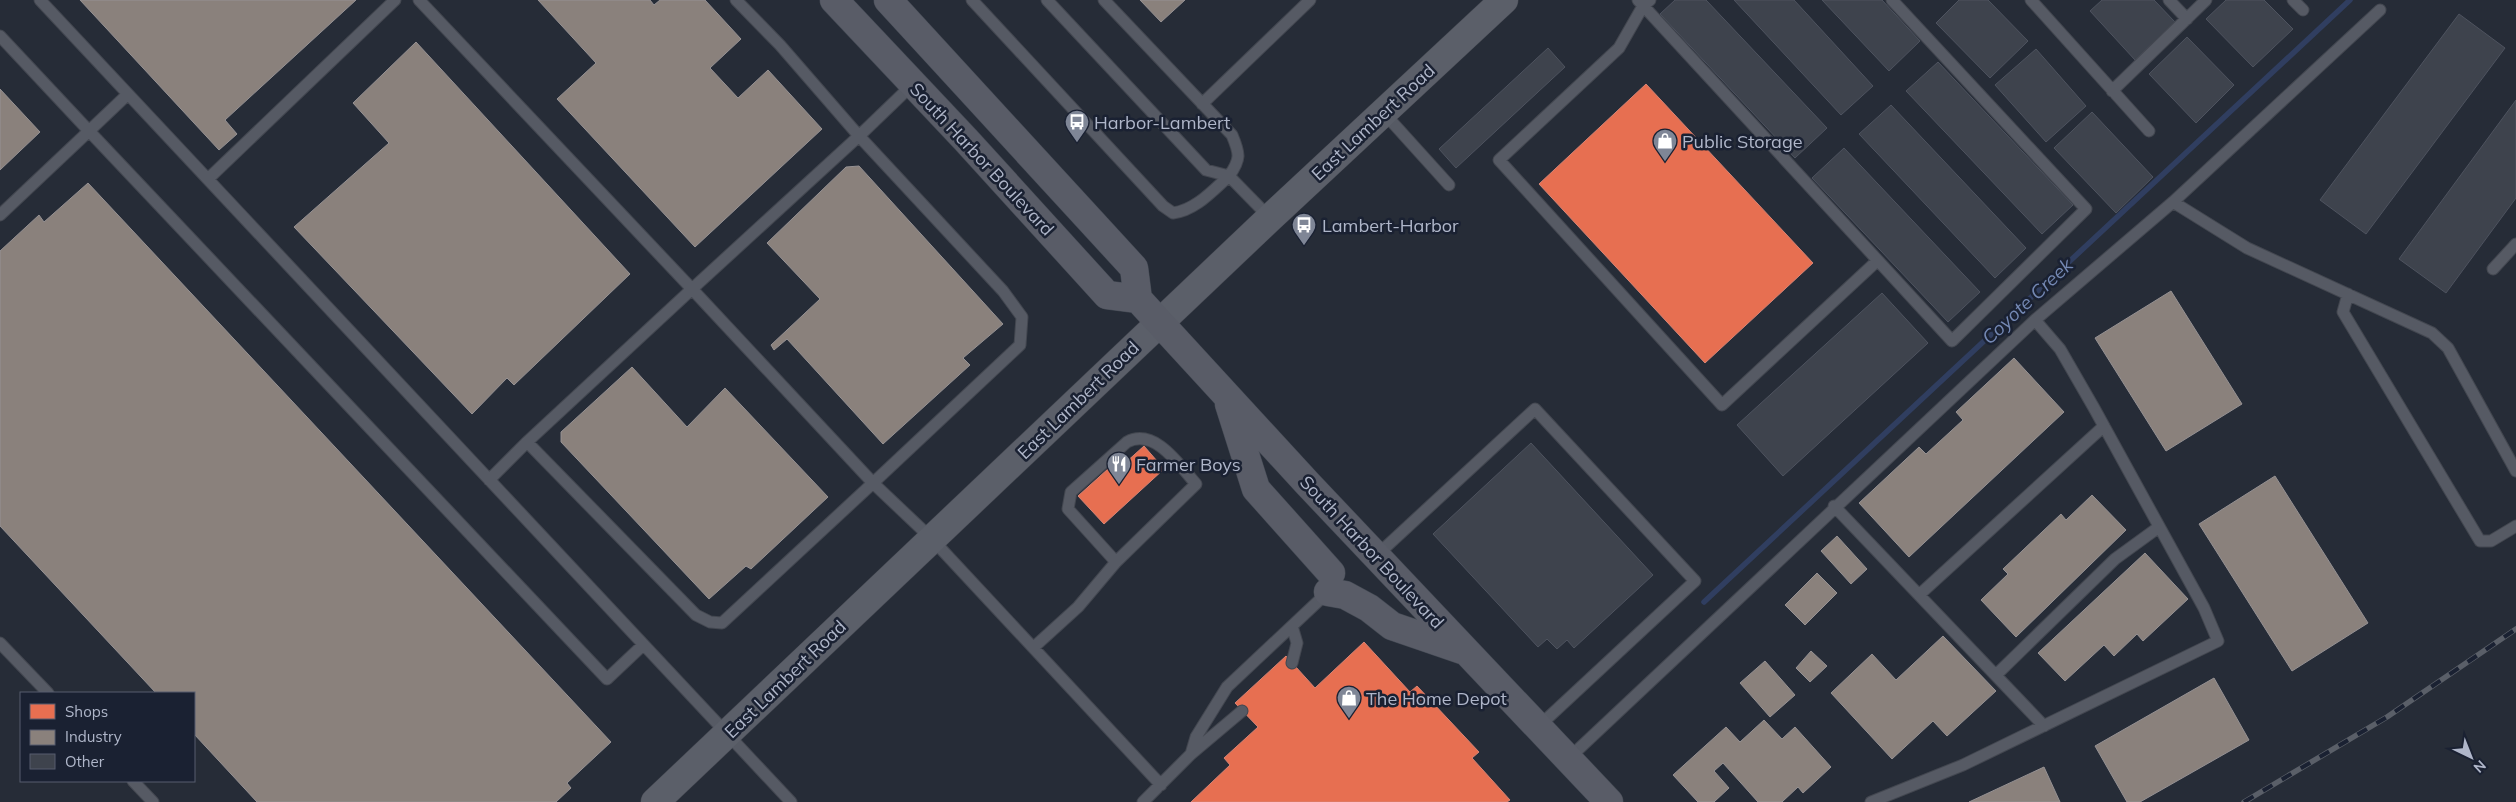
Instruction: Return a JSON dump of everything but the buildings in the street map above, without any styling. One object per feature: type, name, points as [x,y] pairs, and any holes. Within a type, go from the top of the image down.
[{"type":"main road","name":"South Harbor Boulevard","points":[[834,0],[1106,295],[1138,299],[1376,556],[1609,802]]},
{"type":"main road","points":[[888,0],[1134,268],[1138,299]]},
{"type":"main road","name":"East Lambert Road","points":[[655,802],[931,538],[1504,0]]},
{"type":"main road","points":[[1226,395],[1256,489],[1329,582],[1345,595],[1369,608],[1392,626],[1466,651]]},
{"type":"lane","points":[[40,0],[791,802]]},
{"type":"lane","points":[[208,179],[395,0]]},
{"type":"lane","points":[[419,0],[873,483],[931,538],[1161,785]]},
{"type":"lane","points":[[527,442],[696,615],[710,622],[722,623],[1020,345],[1022,318],[1003,291],[859,136],[780,45],[736,0]]},
{"type":"lane","points":[[972,0],[1163,206],[1173,213],[1182,212],[1198,202],[1229,176],[1239,162],[1237,148],[1232,135],[1104,0]]},
{"type":"lane","points":[[1047,0],[1206,170],[1229,176],[1270,218]]},
{"type":"lane","points":[[1202,104],[1310,0]]},
{"type":"lane","points":[[1877,261],[1722,405],[1498,160],[1619,48],[1644,2],[1877,261],[1952,341],[2086,210],[1892,0]]},
{"type":"lane","points":[[2031,0],[2149,131]]},
{"type":"lane","points":[[2169,0],[2187,19]]},
{"type":"lane","points":[[2112,91],[2206,0]]},
{"type":"lane","points":[[2293,0],[2302,10]]},
{"type":"lane","points":[[1568,758],[1834,506],[2036,320],[2173,202],[2380,10]]},
{"type":"lane","points":[[0,36],[607,679],[644,645]]},
{"type":"lane","points":[[489,480],[527,442],[859,136],[912,84]]},
{"type":"lane","points":[[0,215],[128,94]]},
{"type":"lane","points":[[1383,112],[1449,185]]},
{"type":"lane","points":[[2173,202],[2247,248],[2432,333],[2448,348],[2516,471]]},
{"type":"lane","points":[[2493,270],[2516,244]]},
{"type":"lane","points":[[2348,294],[2343,312],[2480,541],[2491,541],[2516,526]]},
{"type":"lane","points":[[1871,802],[1963,765],[2218,641],[2204,608],[2104,426],[2060,349],[2036,320]]},
{"type":"lane","points":[[1376,556],[1535,409],[1695,581],[1538,727]]},
{"type":"lane","points":[[1920,595],[2104,426]]},
{"type":"lane","points":[[1034,647],[1078,607],[1116,562],[1196,484],[1168,452],[1154,441],[1139,438],[1127,442],[1071,492],[1068,509],[1116,562]]},
{"type":"lane","points":[[1834,506],[2044,726]]},
{"type":"lane","points":[[1996,675],[2115,559],[2159,527]]},
{"type":"lane","points":[[1191,754],[1196,738],[1227,687],[1292,626],[1329,582]]},
{"type":"lane","points":[[1292,626],[1297,643],[1292,663]]},
{"type":"lane","points":[[0,643],[47,692]]},
{"type":"lane","points":[[1143,802],[1191,754],[1242,711]]},
{"type":"lane","points":[[134,782],[153,802]]},
{"type":"waterway","name":"Coyote Creek","points":[[1704,602],[2350,0]]},
{"type":"railway","points":[[2244,802],[2387,717],[2516,629]]},
{"type":"place","name":"Harbor-Lambert","points":[[1077,143]]},
{"type":"place","name":"Public Storage","points":[[1665,162]]},
{"type":"place","name":"Lambert-Harbor","points":[[1304,246]]},
{"type":"place","name":"Farmer Boys","points":[[1119,485]]},
{"type":"place","name":"The Home Depot","points":[[1349,719]]}]
